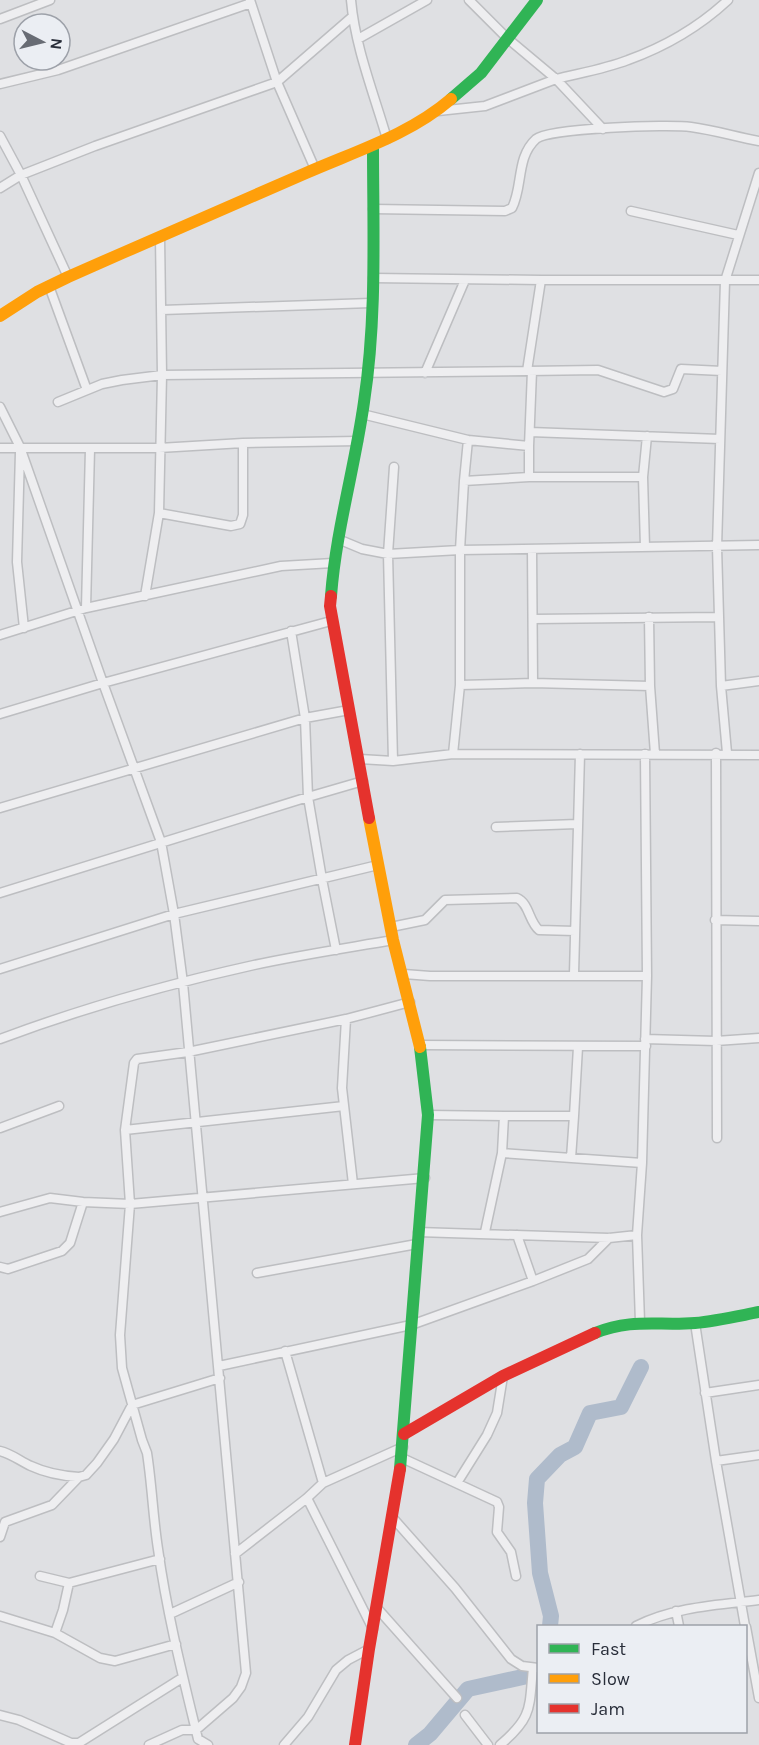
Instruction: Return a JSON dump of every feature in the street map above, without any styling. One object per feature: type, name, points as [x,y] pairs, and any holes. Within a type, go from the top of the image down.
[{"type":"street","points":[[0,19],[50,0]]},
{"type":"street","points":[[351,0],[352,17],[387,139]]},
{"type":"street","points":[[358,39],[427,0]]},
{"type":"street","points":[[469,0],[507,38],[556,79],[603,129]]},
{"type":"street","points":[[0,316],[68,277],[373,146],[407,129],[436,111],[481,72],[537,0]]},
{"type":"street","points":[[436,111],[485,106],[556,79],[626,61],[678,36],[728,0]]},
{"type":"street","points":[[0,84],[58,70],[251,1],[277,82],[315,169]]},
{"type":"street","points":[[0,188],[21,175],[95,146],[277,82],[352,17]]},
{"type":"street","points":[[373,209],[505,211],[512,208],[524,158],[536,139],[545,134],[603,129],[688,127],[759,141]]},
{"type":"street","points":[[0,136],[21,175],[68,277]]},
{"type":"street","points":[[355,1745],[403,1453],[411,1325],[429,1115],[420,1045],[404,974],[393,940],[360,759],[331,621],[333,563],[358,441],[368,373],[373,278],[373,146]]},
{"type":"street","points":[[727,753],[721,687],[717,547],[725,281],[759,172]]},
{"type":"street","points":[[631,211],[738,235]]},
{"type":"street","points":[[145,596],[159,513],[162,375],[160,237]]},
{"type":"street","points":[[373,278],[759,280]]},
{"type":"street","points":[[425,373],[465,280]]},
{"type":"street","points":[[529,477],[530,371],[541,280]]},
{"type":"street","points":[[49,286],[87,390]]},
{"type":"street","points":[[162,310],[371,303]]},
{"type":"street","points":[[58,402],[87,390],[122,380],[162,375],[598,370],[664,392],[673,389],[681,369],[722,371]]},
{"type":"street","points":[[0,406],[20,447],[82,610],[102,683],[161,842],[183,982],[246,1673],[242,1687],[233,1698],[196,1731],[182,1730],[149,1745]]},
{"type":"street","points":[[362,414],[468,440],[529,446]]},
{"type":"street","points":[[530,432],[720,439]]},
{"type":"street","points":[[645,547],[643,477],[647,436]]},
{"type":"street","points":[[453,754],[460,685],[460,550],[468,440]]},
{"type":"street","points":[[0,448],[159,448],[243,443],[358,441]]},
{"type":"street","points":[[159,513],[231,526],[240,524],[243,515],[243,443]]},
{"type":"street","points":[[20,447],[17,562],[24,628]]},
{"type":"street","points":[[82,610],[90,449]]},
{"type":"street","points":[[393,467],[388,554],[393,760]]},
{"type":"street","points":[[464,481],[529,477],[643,477]]},
{"type":"street","points":[[338,539],[362,549],[388,554],[460,550],[759,545]]},
{"type":"street","points":[[532,549],[533,683]]},
{"type":"street","points":[[0,635],[82,610],[281,566],[333,563]]},
{"type":"street","points":[[649,617],[650,686],[655,754]]},
{"type":"street","points":[[534,619],[719,617]]},
{"type":"street","points":[[0,714],[102,683],[331,621]]},
{"type":"street","points":[[291,631],[305,718],[308,797],[321,879],[336,950]]},
{"type":"street","points":[[721,687],[759,681]]},
{"type":"street","points":[[460,685],[533,683],[650,686]]},
{"type":"street","points":[[0,808],[305,718],[349,710]]},
{"type":"street","points":[[716,753],[717,1138]]},
{"type":"street","points":[[360,759],[393,760],[453,754],[727,753],[759,755]]},
{"type":"street","points":[[574,974],[580,754]]},
{"type":"street","points":[[640,1322],[637,1235],[642,1163],[647,976],[645,754]]},
{"type":"street","points":[[0,893],[363,781]]},
{"type":"street","points":[[496,827],[577,824]]},
{"type":"street","points":[[0,969],[174,914],[378,866]]},
{"type":"street","points":[[391,927],[425,920],[446,900],[517,898],[522,901],[539,930],[575,930]]},
{"type":"street","points":[[715,920],[759,921]]},
{"type":"street","points":[[0,1039],[61,1016],[183,982],[255,965],[393,940]]},
{"type":"street","points":[[404,974],[647,976]]},
{"type":"street","points":[[208,1745],[198,1740],[194,1714],[182,1678],[160,1559],[147,1453],[122,1368],[120,1335],[130,1204],[125,1130],[134,1063],[137,1059],[188,1052],[346,1019],[410,1002]]},
{"type":"street","points":[[346,1019],[342,1088],[353,1184]]},
{"type":"street","points":[[420,1045],[578,1047],[759,1038]]},
{"type":"street","points":[[571,1158],[578,1047]]},
{"type":"street","points":[[0,1128],[59,1106]]},
{"type":"street","points":[[125,1130],[344,1106]]},
{"type":"street","points":[[429,1115],[574,1116]]},
{"type":"street","points":[[485,1232],[502,1153],[504,1116]]},
{"type":"street","points":[[502,1153],[642,1163]]},
{"type":"street","points":[[0,1212],[50,1198],[130,1204],[425,1178]]},
{"type":"street","points":[[0,1268],[8,1269],[62,1251],[70,1243],[83,1202]]},
{"type":"street","points":[[257,1273],[418,1238],[485,1232],[609,1238],[637,1235]]},
{"type":"street","points":[[517,1234],[533,1281]]},
{"type":"street","points":[[219,1366],[411,1325],[588,1259],[609,1238]]},
{"type":"street","points":[[404,1434],[503,1376],[590,1333],[611,1326],[640,1322],[695,1323],[759,1312]]},
{"type":"street","points":[[695,1323],[745,1625]]},
{"type":"street","points":[[285,1351],[323,1483]]},
{"type":"street","points":[[457,1483],[487,1435],[497,1413],[503,1376]]},
{"type":"street","points":[[0,1451],[46,1472],[65,1476],[86,1475],[114,1439],[132,1405],[220,1378]]},
{"type":"street","points":[[705,1393],[759,1385]]},
{"type":"street","points":[[236,1554],[308,1498],[323,1483],[403,1453],[497,1502],[499,1507],[497,1532],[511,1552],[516,1576]]},
{"type":"street","points":[[716,1461],[759,1455]]},
{"type":"street","points":[[0,1537],[2,1522],[52,1505],[79,1477]]},
{"type":"street","points":[[308,1498],[373,1629]]},
{"type":"street","points":[[393,1517],[511,1659],[522,1666],[536,1668],[530,1710],[513,1734],[500,1745]]},
{"type":"street","points":[[40,1576],[69,1583],[160,1559]]},
{"type":"street","points":[[170,1614],[239,1582]]},
{"type":"street","points":[[55,1633],[69,1583]]},
{"type":"street","points":[[638,1625],[676,1611],[759,1600]]},
{"type":"street","points":[[377,1608],[457,1698]]},
{"type":"street","points":[[676,1611],[679,1625]]},
{"type":"street","points":[[0,1616],[55,1633],[100,1658],[108,1660],[115,1661],[176,1644]]},
{"type":"street","points":[[747,1635],[757,1677],[759,1698]]},
{"type":"street","points":[[284,1745],[308,1717],[336,1670],[348,1660],[369,1649]]},
{"type":"street","points":[[0,1715],[19,1720],[75,1744],[182,1678]]},
{"type":"street","points":[[465,1715],[488,1745]]},
{"type":"waterway","points":[[550,1625],[551,1616],[540,1573],[535,1503],[537,1479],[560,1455],[575,1447],[590,1413],[621,1407],[641,1367]]},
{"type":"waterway","points":[[416,1745],[430,1734],[468,1689],[532,1675],[537,1672]]},
{"type":"traffic: fast","points":[[451,99],[481,73],[537,0]]},
{"type":"traffic: fast","points":[[331,596],[337,547],[360,426],[371,338],[373,146]]},
{"type":"traffic: fast","points":[[400,1469],[428,1115],[420,1047]]},
{"type":"traffic: fast","points":[[595,1333],[608,1328],[633,1324],[695,1323],[759,1312]]},
{"type":"traffic: slow","points":[[0,316],[37,292],[68,277],[400,132],[418,123],[451,99]]},
{"type":"traffic: slow","points":[[369,818],[393,940],[420,1047]]},
{"type":"traffic: jam","points":[[331,596],[330,606],[369,818]]},
{"type":"traffic: jam","points":[[404,1434],[503,1376],[595,1333]]},
{"type":"traffic: jam","points":[[355,1745],[400,1469]]}]
